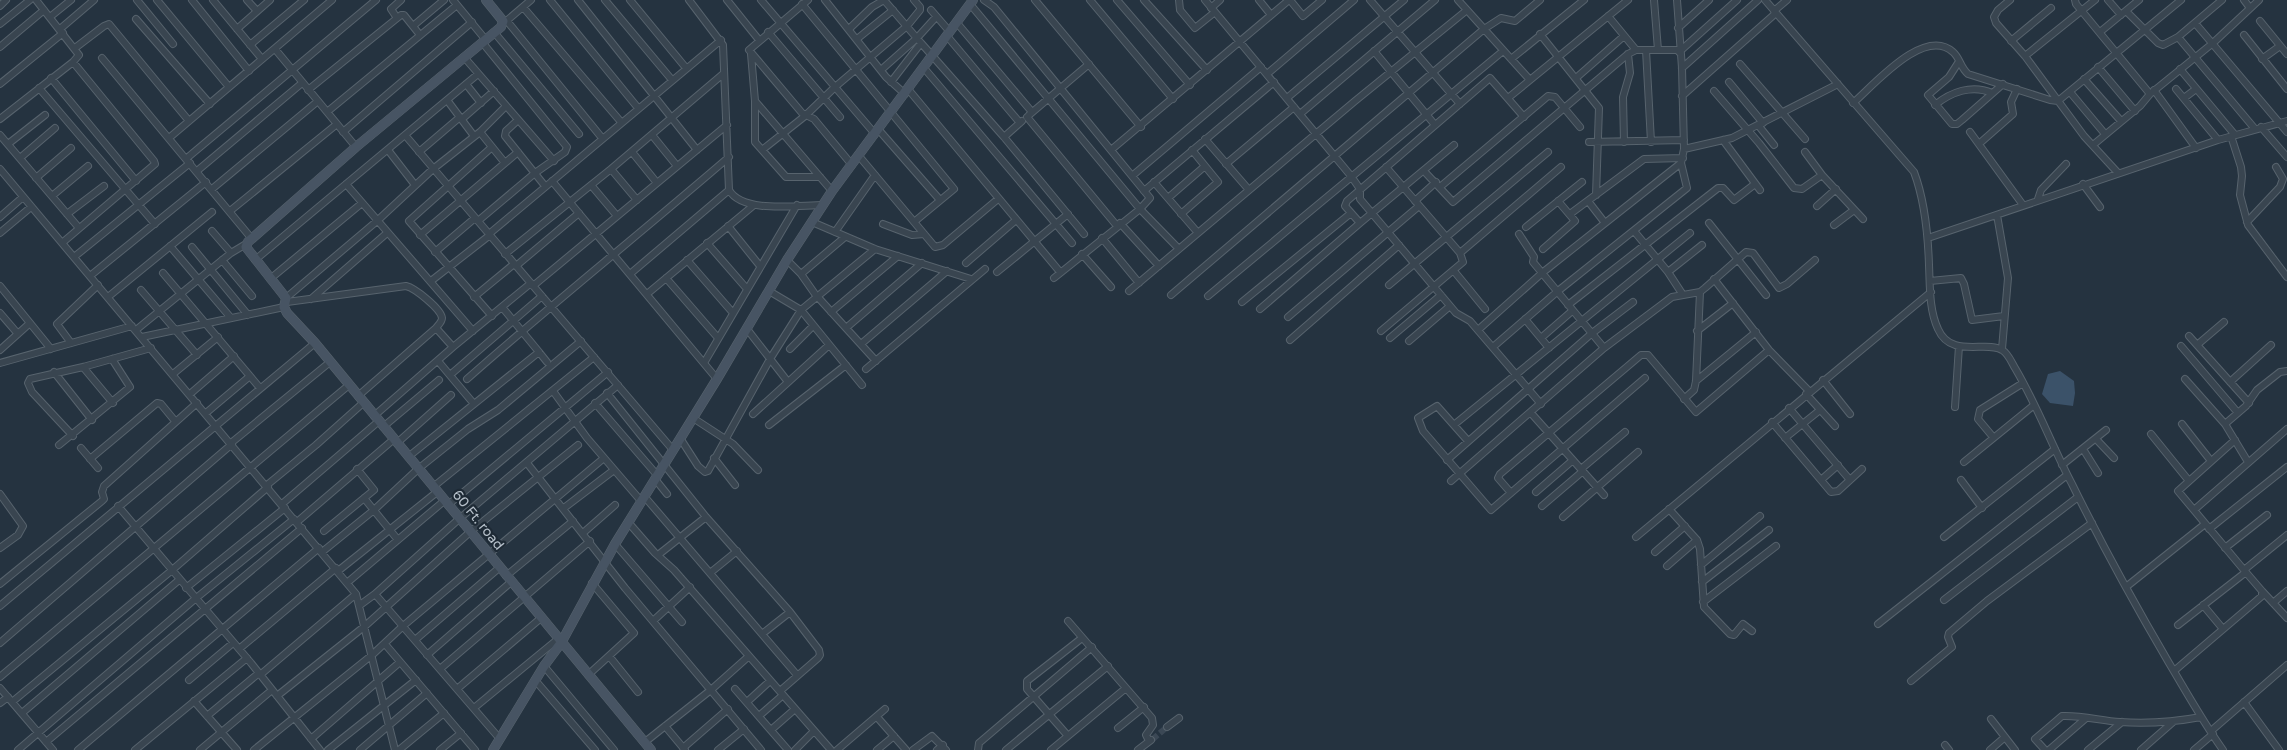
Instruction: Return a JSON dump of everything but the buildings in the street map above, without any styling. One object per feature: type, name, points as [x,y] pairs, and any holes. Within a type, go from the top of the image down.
[{"type":"street","points":[[0,6],[6,0]]},
{"type":"street","points":[[0,24],[30,0]]},
{"type":"street","points":[[0,119],[73,62],[79,55],[36,0]]},
{"type":"street","points":[[50,17],[71,0]]},
{"type":"street","points":[[0,84],[94,0]]},
{"type":"street","points":[[137,0],[174,44]]},
{"type":"street","points":[[157,0],[229,87]]},
{"type":"street","points":[[192,0],[249,71]]},
{"type":"street","points":[[213,0],[262,60]]},
{"type":"street","points":[[247,0],[257,11]]},
{"type":"street","points":[[237,29],[269,0]]},
{"type":"street","points":[[250,45],[304,0]]},
{"type":"street","points":[[169,138],[332,0]]},
{"type":"street","points":[[74,257],[376,0]]},
{"type":"street","points":[[397,18],[391,9],[400,0]]},
{"type":"street","points":[[413,26],[444,0]]},
{"type":"street","points":[[486,0],[602,138]]},
{"type":"street","points":[[0,363],[51,348],[134,328],[160,311],[231,253],[249,242],[356,147],[531,0]]},
{"type":"street","points":[[550,0],[638,108]]},
{"type":"street","points":[[578,0],[698,150]]},
{"type":"street","points":[[606,0],[672,80]]},
{"type":"street","points":[[630,0],[686,68]]},
{"type":"street","points":[[689,0],[723,45],[730,190],[733,197],[754,205],[823,204]]},
{"type":"street","points":[[727,0],[759,40]]},
{"type":"street","points":[[761,0],[835,87],[940,200]]},
{"type":"street","points":[[825,0],[891,82],[906,92],[1060,272]]},
{"type":"street","points":[[849,29],[881,0],[886,2],[1004,137],[1084,234]]},
{"type":"street","points":[[762,150],[782,132],[805,116],[835,87],[906,26],[920,10],[920,6],[914,0]]},
{"type":"street","points":[[984,0],[994,8],[1150,198],[1140,209],[1054,278]]},
{"type":"street","points":[[1035,0],[1141,127]]},
{"type":"street","points":[[1090,0],[1173,99]]},
{"type":"street","points":[[1117,0],[1190,85]]},
{"type":"street","points":[[1144,0],[1207,70]]},
{"type":"street","points":[[1179,0],[1180,10],[1194,28],[1213,10],[1220,0]]},
{"type":"street","points":[[1204,0],[1351,176],[1360,189],[1360,200],[1450,306],[1478,330],[1541,404]]},
{"type":"street","points":[[1259,0],[1271,15]]},
{"type":"street","points":[[1111,150],[1141,127],[1289,0],[1304,16],[1322,0]]},
{"type":"street","points":[[1267,74],[1354,0]]},
{"type":"street","points":[[1370,0],[1460,104]]},
{"type":"street","points":[[1287,98],[1404,0]]},
{"type":"street","points":[[1300,114],[1435,0]]},
{"type":"street","points":[[1458,0],[1530,80]]},
{"type":"street","points":[[1171,295],[1484,29],[1501,18],[1515,21],[1540,0]]},
{"type":"street","points":[[1510,59],[1584,0]]},
{"type":"street","points":[[1508,98],[1628,0]]},
{"type":"street","points":[[1654,0],[1658,50]]},
{"type":"street","points":[[1493,347],[1558,291],[1687,188],[1682,161],[1684,140],[1682,68],[1679,51],[1677,0]]},
{"type":"street","points":[[1678,28],[1709,0]]},
{"type":"street","points":[[1424,170],[1453,202],[1459,199],[1628,54],[1636,50],[1679,51],[1737,0]]},
{"type":"street","points":[[1682,68],[1758,0]]},
{"type":"street","points":[[1765,0],[1914,172],[1918,182],[1928,238],[1931,292],[1935,320],[1940,333],[1959,346],[2002,349]]},
{"type":"street","points":[[1682,96],[1787,0]]},
{"type":"street","points":[[2010,0],[1998,10],[1994,17],[2058,100],[2063,110],[2118,173]]},
{"type":"street","points":[[2075,0],[2196,148]]},
{"type":"street","points":[[2025,56],[2095,0]]},
{"type":"street","points":[[2108,0],[2163,45],[2178,37],[2222,0]]},
{"type":"street","points":[[2100,32],[2139,0]]},
{"type":"street","points":[[1853,103],[1907,56],[1925,46],[1935,44],[1953,52],[1958,63],[1968,74],[2058,100],[2181,0]]},
{"type":"street","points":[[2244,0],[2250,8]]},
{"type":"street","points":[[2093,145],[2259,0]]},
{"type":"street","points":[[327,112],[420,35],[455,2],[472,22],[483,40],[567,146],[565,152],[554,161],[535,173],[435,252]]},
{"type":"street","points":[[820,178],[786,177],[754,138],[755,101],[750,48],[802,2],[954,189],[914,222]]},
{"type":"street","points":[[494,750],[560,641],[628,522],[717,379],[787,260],[832,191],[972,2],[1140,209],[1179,249]]},
{"type":"street","points":[[523,6],[621,122]]},
{"type":"street","points":[[2011,41],[2051,8]]},
{"type":"street","points":[[0,47],[44,10]]},
{"type":"street","points":[[857,39],[893,10]]},
{"type":"street","points":[[931,10],[1020,123]]},
{"type":"street","points":[[1129,291],[1414,52],[1467,10]]},
{"type":"street","points":[[308,90],[397,18],[404,15],[420,35]]},
{"type":"street","points":[[1608,16],[1636,50]]},
{"type":"street","points":[[891,82],[936,17]]},
{"type":"street","points":[[136,20],[210,104]]},
{"type":"street","points":[[2260,21],[2287,54]]},
{"type":"street","points":[[343,132],[472,22]]},
{"type":"street","points":[[957,23],[1119,224],[1159,266]]},
{"type":"street","points":[[2195,23],[2287,132]]},
{"type":"street","points":[[75,48],[109,24],[189,121]]},
{"type":"street","points":[[494,32],[580,134]]},
{"type":"street","points":[[768,32],[840,117]]},
{"type":"street","points":[[1540,34],[1599,108],[1596,195]]},
{"type":"street","points":[[2244,35],[2287,89]]},
{"type":"street","points":[[1576,78],[1624,36]]},
{"type":"street","points":[[2178,37],[2258,128],[2287,157]]},
{"type":"street","points":[[431,282],[721,40]]},
{"type":"street","points":[[881,70],[919,40]]},
{"type":"street","points":[[2262,59],[2280,46]]},
{"type":"street","points":[[275,49],[356,147]]},
{"type":"street","points":[[1646,50],[1651,142]]},
{"type":"street","points":[[1374,51],[1434,125]]},
{"type":"street","points":[[1208,296],[1503,51]]},
{"type":"street","points":[[751,54],[805,116],[814,119],[852,165]]},
{"type":"street","points":[[1624,142],[1623,97],[1630,73],[1628,54]]},
{"type":"street","points":[[464,57],[554,161]]},
{"type":"street","points":[[102,58],[230,210],[249,242]]},
{"type":"street","points":[[62,243],[153,167],[154,160],[73,62]]},
{"type":"street","points":[[1958,63],[1949,77],[1929,92],[1929,98],[1954,124],[2003,84]]},
{"type":"street","points":[[1004,137],[1089,64]]},
{"type":"street","points":[[1740,64],[1805,139]]},
{"type":"street","points":[[1132,176],[1261,67]]},
{"type":"street","points":[[2098,67],[2134,110]]},
{"type":"street","points":[[924,68],[1072,243]]},
{"type":"street","points":[[2180,69],[2233,136],[2241,167],[2240,195],[2247,222],[2260,243],[2286,272]]},
{"type":"street","points":[[255,260],[478,74]]},
{"type":"street","points":[[505,254],[611,170],[671,117],[724,74]]},
{"type":"street","points":[[51,78],[136,181]]},
{"type":"street","points":[[1360,223],[1345,204],[1490,78],[1524,117]]},
{"type":"street","points":[[2084,79],[2121,121]]},
{"type":"street","points":[[197,171],[302,82]]},
{"type":"street","points":[[1144,191],[1274,82]]},
{"type":"street","points":[[1729,82],[1774,145]]},
{"type":"street","points":[[466,84],[481,102]]},
{"type":"street","points":[[1684,149],[1723,140],[1748,130],[1838,84]]},
{"type":"street","points":[[38,88],[154,224]]},
{"type":"street","points":[[2184,98],[2196,88]]},
{"type":"street","points":[[1980,143],[2013,114],[2012,97],[2017,89]]},
{"type":"street","points":[[2176,89],[2218,140]]},
{"type":"street","points":[[1935,105],[1954,92],[1976,90],[1992,94]]},
{"type":"street","points":[[1714,91],[1794,188],[1802,189],[1822,175]]},
{"type":"street","points":[[420,152],[494,92]]},
{"type":"street","points":[[2070,92],[2105,134]]},
{"type":"street","points":[[1288,317],[1388,233],[1438,185],[1548,96],[1555,97],[1580,127]]},
{"type":"street","points":[[446,100],[461,118],[506,163]]},
{"type":"street","points":[[755,101],[832,191]]},
{"type":"street","points":[[212,189],[318,102]]},
{"type":"street","points":[[286,302],[378,221],[433,169],[477,134],[506,106]]},
{"type":"street","points":[[1226,164],[1294,107]]},
{"type":"street","points":[[8,144],[45,114]]},
{"type":"street","points":[[518,120],[505,134],[546,186]]},
{"type":"street","points":[[1928,238],[2038,199],[2218,140],[2287,121]]},
{"type":"street","points":[[230,210],[337,124]]},
{"type":"street","points":[[186,588],[284,506],[379,421],[454,347],[596,234],[727,125]]},
{"type":"street","points":[[20,158],[55,128]]},
{"type":"street","points":[[1970,132],[1980,143],[2023,205]]},
{"type":"street","points":[[405,134],[673,450]]},
{"type":"street","points":[[0,135],[79,228]]},
{"type":"street","points":[[652,135],[678,166]]},
{"type":"street","points":[[1205,139],[1249,190]]},
{"type":"street","points":[[1589,142],[1684,140]]},
{"type":"street","points":[[1541,338],[1570,308],[1718,188],[1724,188],[1734,200],[1758,187],[1723,140]]},
{"type":"street","points":[[1260,309],[1454,145]]},
{"type":"street","points":[[36,178],[71,148]]},
{"type":"street","points":[[492,148],[409,219],[420,235],[492,316]]},
{"type":"street","points":[[388,150],[415,185]]},
{"type":"street","points":[[1181,214],[1217,185],[1216,179],[1192,150]]},
{"type":"street","points":[[420,235],[518,152]]},
{"type":"street","points":[[632,152],[657,183]]},
{"type":"street","points":[[1389,285],[1548,152]]},
{"type":"street","points":[[1804,152],[1862,219]]},
{"type":"street","points":[[859,156],[932,245],[939,247],[998,198]]},
{"type":"street","points":[[467,379],[550,306],[614,255],[728,157]]},
{"type":"street","points":[[1570,214],[1644,159],[1682,161]]},
{"type":"street","points":[[1478,330],[1542,273],[1682,161]]},
{"type":"street","points":[[2038,199],[2041,190],[2066,164]]},
{"type":"street","points":[[52,196],[88,166]]},
{"type":"street","points":[[1168,198],[1205,166]]},
{"type":"street","points":[[1380,331],[1463,262],[1460,253],[1386,167]]},
{"type":"street","points":[[1460,253],[1561,167]]},
{"type":"street","points":[[2247,222],[2280,187],[2283,179],[2276,167]]},
{"type":"street","points":[[611,170],[637,200]]},
{"type":"street","points":[[1,172],[348,582],[356,594],[360,605],[395,750]]},
{"type":"street","points":[[835,232],[875,175]]},
{"type":"street","points":[[552,181],[717,379]]},
{"type":"street","points":[[90,276],[206,182]]},
{"type":"street","points":[[1154,182],[1198,233]]},
{"type":"street","points":[[1526,227],[1582,182]]},
{"type":"street","points":[[346,184],[473,331]]},
{"type":"street","points":[[2083,184],[2100,207]]},
{"type":"street","points":[[591,185],[617,216]]},
{"type":"street","points":[[67,214],[104,186]]},
{"type":"street","points":[[1817,206],[1836,189]]},
{"type":"street","points":[[630,274],[730,190]]},
{"type":"street","points":[[0,217],[23,197]]},
{"type":"street","points":[[1588,200],[1605,223]]},
{"type":"street","points":[[1543,249],[1574,223],[1575,220],[1558,201]]},
{"type":"street","points":[[270,279],[362,203]]},
{"type":"street","points":[[647,294],[754,205]]},
{"type":"street","points":[[704,363],[797,205]]},
{"type":"street","points":[[0,233],[31,207]]},
{"type":"street","points":[[1834,225],[1854,210]]},
{"type":"street","points":[[108,297],[212,212]]},
{"type":"street","points":[[474,297],[579,213]]},
{"type":"street","points":[[1242,302],[1351,213]]},
{"type":"street","points":[[997,272],[1068,214]]},
{"type":"street","points":[[1997,215],[2008,278],[2002,349],[2023,383],[2078,497],[2126,587],[2221,749]]},
{"type":"street","points":[[966,263],[1016,220]]},
{"type":"street","points":[[812,222],[876,249],[972,279]]},
{"type":"street","points":[[1709,223],[1766,295]]},
{"type":"street","points":[[882,224],[912,235],[924,234]]},
{"type":"street","points":[[728,226],[760,266]]},
{"type":"street","points":[[212,230],[231,253]]},
{"type":"street","points":[[1634,231],[1668,272],[1683,295]]},
{"type":"street","points":[[310,299],[387,233]]},
{"type":"street","points":[[1455,424],[1690,233]]},
{"type":"street","points":[[1519,234],[1534,257],[1533,262],[1604,348]]},
{"type":"street","points":[[801,274],[845,237]]},
{"type":"street","points":[[1102,238],[1139,283]]},
{"type":"street","name":"60 Ft. road","points":[[249,242],[246,250],[286,302],[287,313],[361,399],[649,748]]},
{"type":"street","points":[[707,243],[747,289]]},
{"type":"street","points":[[1668,272],[1702,245]]},
{"type":"street","points":[[170,246],[230,318]]},
{"type":"street","points":[[1290,340],[1399,246]]},
{"type":"street","points":[[192,248],[248,315]]},
{"type":"street","points":[[680,438],[702,470],[708,471],[770,359],[801,310],[876,249]]},
{"type":"street","points":[[1451,481],[1604,348],[1668,299],[1700,292],[1746,252],[1753,253],[1780,288],[1788,284],[1815,260]]},
{"type":"street","points":[[1082,254],[1111,287]]},
{"type":"street","points":[[831,312],[898,256]]},
{"type":"street","points":[[222,260],[252,296]]},
{"type":"street","points":[[687,260],[733,313]]},
{"type":"street","points":[[787,260],[876,361]]},
{"type":"street","points":[[846,328],[922,263]]},
{"type":"street","points":[[866,369],[985,269]]},
{"type":"street","points":[[861,344],[947,271]]},
{"type":"street","points":[[1454,271],[1485,309]]},
{"type":"street","points":[[163,273],[260,388]]},
{"type":"street","points":[[666,278],[718,338]]},
{"type":"street","points":[[1930,281],[1961,278],[1972,320],[2004,316]]},
{"type":"street","points":[[1714,280],[1770,350],[1835,426]]},
{"type":"street","points":[[71,343],[57,324],[98,285]]},
{"type":"street","points":[[0,286],[51,348]]},
{"type":"street","points":[[0,703],[10,699],[171,571],[316,445],[361,399],[436,328],[442,317],[412,287],[406,286],[286,302],[248,315],[142,337]]},
{"type":"street","points":[[141,290],[197,355]]},
{"type":"street","points":[[769,291],[801,310],[862,385]]},
{"type":"street","points":[[1684,399],[1694,390],[1696,382],[1700,292]]},
{"type":"street","points":[[1636,537],[1772,422],[1931,292]]},
{"type":"street","points":[[1390,338],[1441,295]]},
{"type":"street","points":[[450,376],[542,296]]},
{"type":"street","points":[[1447,460],[1591,334],[1633,302]]},
{"type":"street","points":[[1697,331],[1733,303]]},
{"type":"street","points":[[1409,341],[1450,306]]},
{"type":"street","points":[[502,307],[547,362]]},
{"type":"street","points":[[0,313],[18,334]]},
{"type":"street","points":[[1525,319],[1549,348]]},
{"type":"street","points":[[2197,345],[2224,322]]},
{"type":"street","points":[[0,350],[30,323]]},
{"type":"street","points":[[790,348],[813,326]]},
{"type":"street","points":[[436,328],[454,347]]},
{"type":"street","points":[[747,329],[788,382]]},
{"type":"street","points":[[1696,382],[1756,332]]},
{"type":"street","points":[[2189,336],[2249,403]]},
{"type":"street","points":[[173,374],[218,337]]},
{"type":"street","points":[[78,750],[222,629],[374,510],[418,469],[468,429],[498,410],[581,342]]},
{"type":"street","points":[[0,606],[314,343]]},
{"type":"street","points":[[753,414],[829,345]]},
{"type":"street","points":[[2230,382],[2271,345]]},
{"type":"street","points":[[1955,407],[1959,346]]},
{"type":"street","points":[[2181,346],[2238,414]]},
{"type":"street","points":[[73,436],[28,387],[30,379],[54,372],[83,367],[151,348]]},
{"type":"street","points":[[1511,493],[1498,478],[1641,355],[1648,355],[1692,410],[1696,412],[1770,350]]},
{"type":"street","points":[[408,457],[539,352]]},
{"type":"street","points":[[190,394],[234,356]]},
{"type":"street","points":[[239,649],[337,569],[389,530],[594,356]]},
{"type":"street","points":[[59,446],[130,387],[112,359]]},
{"type":"street","points":[[438,361],[474,404]]},
{"type":"street","points":[[0,643],[231,443],[330,362]]},
{"type":"street","points":[[770,425],[846,365]]},
{"type":"street","points":[[83,367],[113,403]]},
{"type":"street","points":[[2225,424],[2249,403],[2257,390],[2280,372],[2287,371]]},
{"type":"street","points":[[54,372],[92,420]]},
{"type":"street","points":[[348,582],[608,372]]},
{"type":"street","points":[[206,413],[250,376]]},
{"type":"street","points":[[1468,441],[1455,424],[1437,406],[1418,418],[1423,430],[1491,510],[1645,378]]},
{"type":"street","points":[[2185,379],[2225,424],[2248,462]]},
{"type":"street","points":[[379,421],[439,380]]},
{"type":"street","points":[[1823,380],[1850,414]]},
{"type":"street","points":[[1993,437],[1978,419],[1980,410],[2023,383]]},
{"type":"street","points":[[360,605],[618,384]]},
{"type":"street","points":[[0,677],[349,385]]},
{"type":"street","points":[[553,391],[614,470],[643,498],[680,539],[797,675]]},
{"type":"street","points":[[607,393],[706,517],[790,612],[819,650],[820,655],[797,675],[759,716]]},
{"type":"street","points":[[18,750],[194,599],[452,395]]},
{"type":"street","points":[[90,460],[157,403],[161,404],[175,421]]},
{"type":"street","points":[[0,584],[102,501],[104,499],[102,492],[104,486],[197,403]]},
{"type":"street","points":[[595,403],[668,494]]},
{"type":"street","points":[[1964,462],[2034,405]]},
{"type":"street","points":[[1789,408],[1850,480]]},
{"type":"street","points":[[1785,438],[1820,410]]},
{"type":"street","points":[[1531,413],[1604,495]]},
{"type":"street","points":[[693,418],[726,438],[758,470]]},
{"type":"street","points":[[1772,422],[1834,493],[1862,469]]},
{"type":"street","points":[[2182,424],[2211,461]]},
{"type":"street","points":[[2194,510],[2287,429]]},
{"type":"street","points":[[2062,465],[2106,430]]},
{"type":"street","points":[[1542,506],[1625,432]]},
{"type":"street","points":[[2151,434],[2188,481]]},
{"type":"street","points":[[2096,439],[2114,458]]},
{"type":"street","points":[[2235,440],[2178,491],[2262,592],[2287,618]]},
{"type":"street","points":[[277,696],[365,626],[470,532],[578,445]]},
{"type":"street","points":[[81,448],[98,468]]},
{"type":"street","points":[[2083,449],[2098,473]]},
{"type":"street","points":[[1944,537],[2055,450]]},
{"type":"street","points":[[1563,517],[1638,452]]},
{"type":"street","points":[[254,750],[372,655],[403,626],[604,458]]},
{"type":"street","points":[[714,458],[735,485]]},
{"type":"street","points":[[1536,492],[1573,460]]},
{"type":"street","points":[[527,463],[625,588],[712,689],[759,749]]},
{"type":"street","points":[[1821,480],[1838,465]]},
{"type":"street","points":[[2126,587],[2287,467]]},
{"type":"street","points":[[324,531],[374,490],[357,470]]},
{"type":"street","points":[[564,508],[614,470]]},
{"type":"street","points":[[1878,624],[2067,475]]},
{"type":"street","points":[[1961,480],[1982,508]]},
{"type":"street","points":[[0,494],[23,526],[18,535],[0,548]]},
{"type":"street","points":[[1944,600],[2078,497]]},
{"type":"street","points":[[364,498],[398,540]]},
{"type":"street","points":[[118,506],[194,599],[247,658],[320,750]]},
{"type":"street","points":[[583,533],[615,506]]},
{"type":"street","points":[[1669,509],[1697,540],[1700,549],[1703,602],[1708,611],[1730,634],[1734,635],[1743,624],[1752,630]]},
{"type":"street","points":[[2225,548],[2267,515]]},
{"type":"street","points":[[1701,565],[1760,516]]},
{"type":"street","points":[[658,556],[706,517]]},
{"type":"street","points":[[427,654],[573,521]]},
{"type":"street","points":[[628,522],[690,588],[831,750]]},
{"type":"street","points":[[1911,681],[1952,647],[1948,635],[1950,633],[1987,601],[2092,523]]},
{"type":"street","points":[[1655,552],[1685,526]]},
{"type":"street","points":[[46,742],[302,528]]},
{"type":"street","points":[[1702,582],[1770,530]]},
{"type":"street","points":[[2178,624],[2245,571],[2269,547],[2287,535]]},
{"type":"street","points":[[1666,566],[1697,540]]},
{"type":"street","points":[[440,669],[590,541]]},
{"type":"street","points":[[615,544],[682,622]]},
{"type":"street","points":[[1703,602],[1776,546]]},
{"type":"street","points":[[710,573],[737,551]]},
{"type":"street","points":[[415,640],[499,568]]},
{"type":"street","points":[[22,714],[179,580]]},
{"type":"street","points":[[588,675],[633,635],[634,631],[592,583]]},
{"type":"street","points":[[653,621],[690,588]]},
{"type":"street","points":[[2174,671],[2262,596],[2262,592]]},
{"type":"street","points":[[2273,602],[2287,592]]},
{"type":"street","points":[[207,716],[356,594]]},
{"type":"street","points":[[375,594],[500,739]]},
{"type":"street","points":[[2203,605],[2223,629]]},
{"type":"street","points":[[762,634],[790,612]]},
{"type":"street","points":[[457,689],[540,618]]},
{"type":"street","points":[[1068,621],[1144,707],[1154,722],[1146,735],[1151,740],[1138,750]]},
{"type":"street","points":[[1068,736],[1027,689],[1027,681],[1082,638]]},
{"type":"street","points":[[474,708],[560,641]]},
{"type":"street","points":[[188,680],[233,643]]},
{"type":"street","points":[[385,644],[461,733],[472,749]]},
{"type":"street","points":[[978,750],[979,743],[1092,647]]},
{"type":"street","points":[[609,656],[638,692]]},
{"type":"street","points":[[649,748],[665,726],[712,689],[749,656]]},
{"type":"street","points":[[136,750],[247,658]]},
{"type":"street","points":[[311,739],[400,662]]},
{"type":"street","points":[[2194,750],[2244,702],[2287,665]]},
{"type":"street","points":[[544,666],[614,750]]},
{"type":"street","points":[[1006,750],[1108,666]]},
{"type":"street","points":[[328,750],[416,680]]},
{"type":"street","points":[[535,680],[595,750]]},
{"type":"street","points":[[747,702],[770,681]]},
{"type":"street","points":[[0,688],[53,750]]},
{"type":"street","points":[[1051,750],[1126,688]]},
{"type":"street","points":[[736,689],[788,750]]},
{"type":"street","points":[[200,750],[272,690]]},
{"type":"street","points":[[360,750],[427,693]]},
{"type":"street","points":[[194,701],[237,750]]},
{"type":"street","points":[[2244,702],[2279,750]]},
{"type":"street","points":[[1118,728],[1144,707]]},
{"type":"street","points":[[665,726],[684,749],[728,709]]},
{"type":"street","points":[[771,730],[795,709]]},
{"type":"street","points":[[838,750],[885,709]]},
{"type":"street","points":[[400,750],[444,713]]},
{"type":"street","points":[[2045,750],[2035,739],[2057,719],[2069,716],[2122,722],[2173,722],[2201,717]]},
{"type":"street","points":[[877,717],[906,750]]},
{"type":"street","points":[[1167,727],[1178,718]]},
{"type":"street","points":[[1991,719],[2015,750]]},
{"type":"street","points":[[2049,750],[2085,719]]},
{"type":"street","points":[[2088,750],[2122,722]]},
{"type":"street","points":[[2141,750],[2173,722]]},
{"type":"street","points":[[718,750],[744,729]]},
{"type":"street","points":[[794,750],[814,731]]},
{"type":"street","points":[[440,750],[461,733]]},
{"type":"street","points":[[877,750],[894,736]]},
{"type":"street","points":[[913,750],[932,736],[944,748],[937,750]]},
{"type":"street","points":[[1990,750],[2005,738]]},
{"type":"water","points":[[2060,371],[2074,381],[2073,406],[2050,403],[2042,394],[2048,374]]},
{"type":"tunnel","points":[[1153,739],[1167,727]]}]
